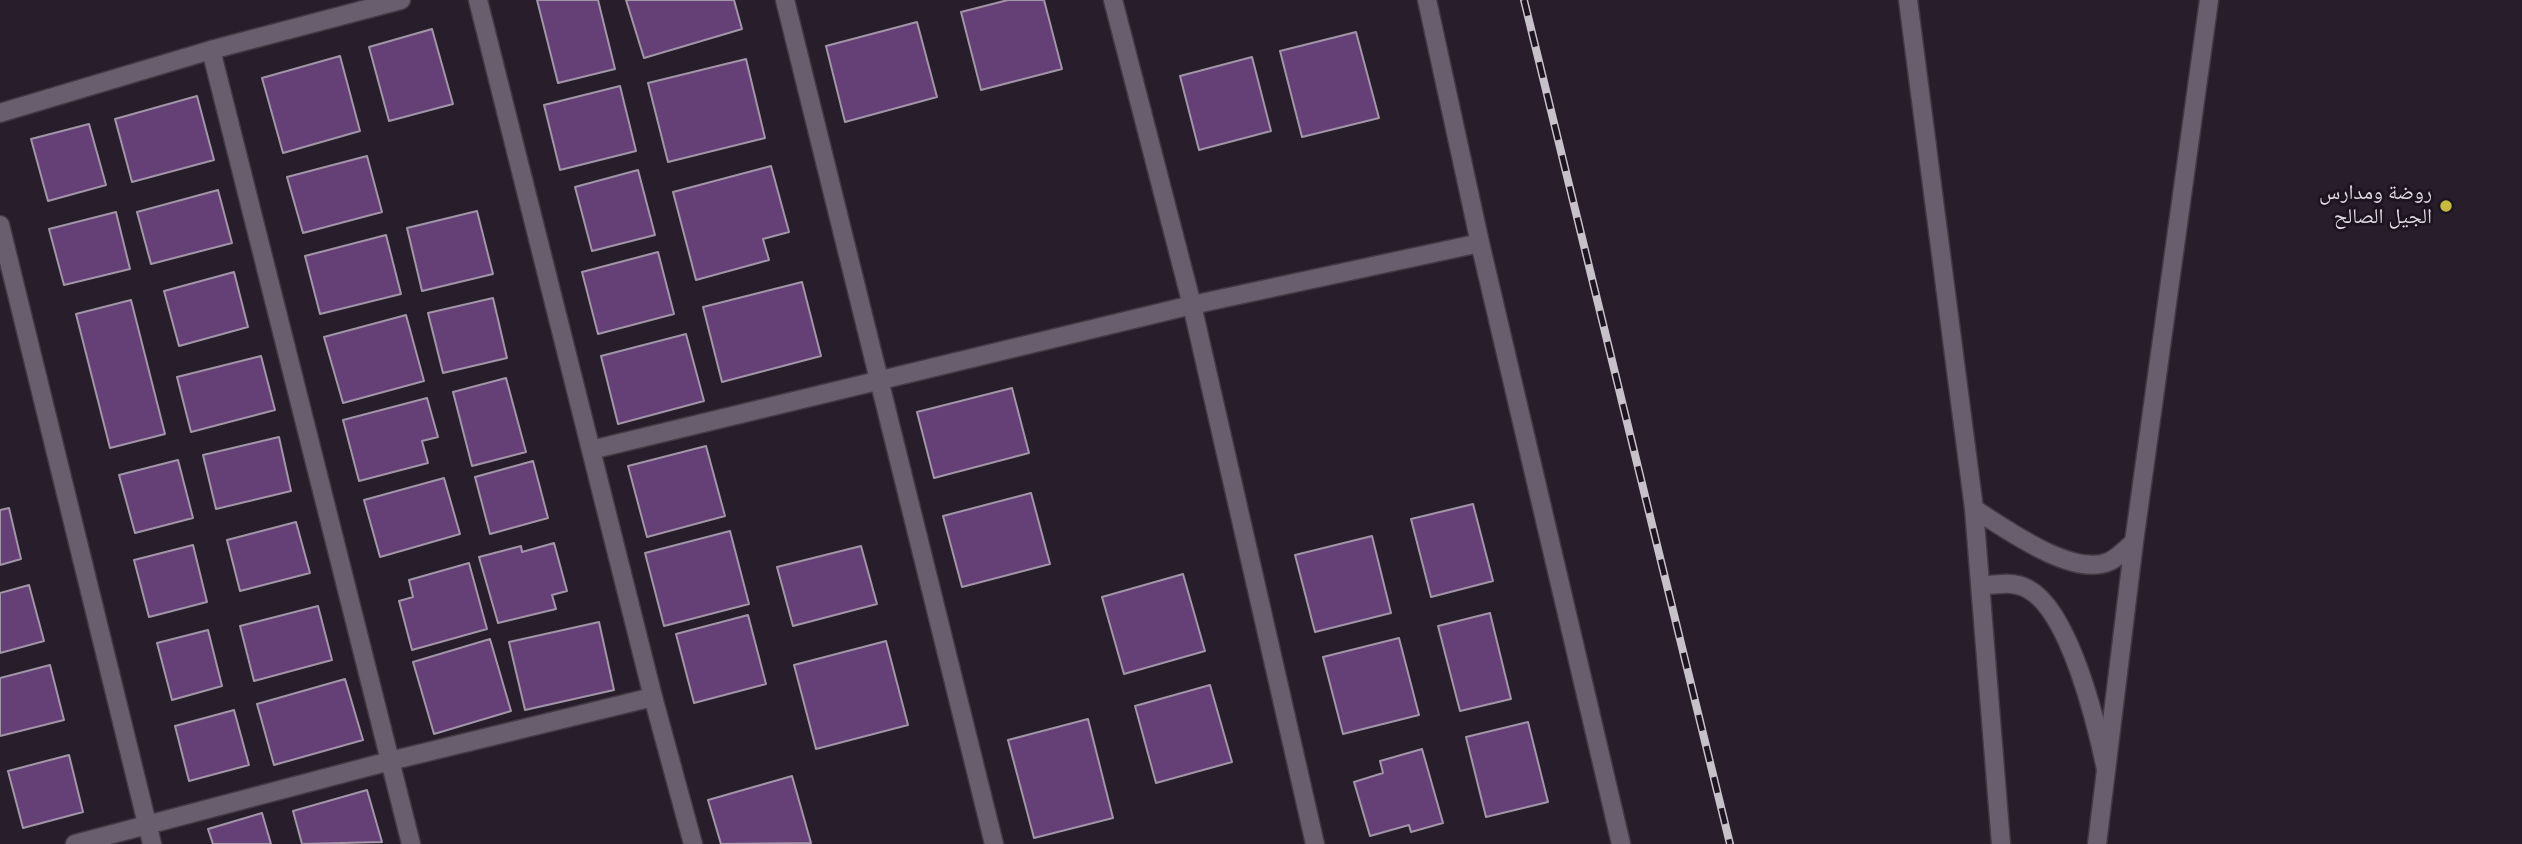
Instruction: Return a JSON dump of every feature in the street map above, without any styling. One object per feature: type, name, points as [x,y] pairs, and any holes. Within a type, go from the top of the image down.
[{"type":"street","points":[[0,113],[211,50],[401,0]]},
{"type":"street","points":[[478,0],[692,844]]},
{"type":"street","points":[[785,0],[993,844]]},
{"type":"street","points":[[1113,0],[1192,305],[1315,844]]},
{"type":"street","points":[[1427,0],[1480,243],[1622,844]]},
{"type":"street","points":[[1908,0],[1974,509],[2001,844]]},
{"type":"street","points":[[2097,844],[2134,542],[2209,0]]},
{"type":"street","points":[[211,50],[411,844]]},
{"type":"street","points":[[0,225],[152,844]]},
{"type":"street","points":[[591,450],[1192,305],[1480,243]]},
{"type":"street","points":[[1974,509],[2050,554],[2085,565],[2109,562],[2134,542]]},
{"type":"street","points":[[1981,586],[2012,583],[2031,590],[2057,621],[2074,658],[2097,722],[2106,769]]},
{"type":"street","points":[[75,844],[390,761],[653,697]]},
{"type":"building","points":[[537,0],[598,0],[615,69],[558,83]]},
{"type":"building","points":[[626,0],[734,0],[742,29],[644,58]]},
{"type":"building","points":[[1008,0],[1044,0],[1062,69],[981,90],[961,12]]},
{"type":"building","points":[[917,22],[937,97],[845,122],[826,46]]},
{"type":"building","points":[[432,29],[453,104],[389,121],[369,47]]},
{"type":"building","points":[[1356,32],[1379,118],[1302,137],[1280,51]]},
{"type":"building","points":[[340,56],[360,131],[283,153],[262,78]]},
{"type":"building","points":[[1252,57],[1271,131],[1199,150],[1180,76]]},
{"type":"building","points":[[746,59],[765,138],[668,162],[648,83]]},
{"type":"building","points":[[620,86],[636,151],[560,170],[544,105]]},
{"type":"building","points":[[197,96],[214,160],[132,182],[115,119]]},
{"type":"building","points":[[89,124],[106,185],[48,201],[31,139]]},
{"type":"building","points":[[367,156],[382,212],[303,233],[287,177]]},
{"type":"building","points":[[771,166],[789,232],[763,239],[769,260],[696,280],[673,192]]},
{"type":"building","points":[[638,170],[655,235],[592,251],[575,187]]},
{"type":"building","points":[[218,190],[232,243],[151,264],[137,212]]},
{"type":"building","points":[[477,211],[493,274],[422,291],[407,228]]},
{"type":"building","points":[[116,212],[130,269],[64,285],[49,229]]},
{"type":"building","points":[[386,235],[401,294],[320,314],[305,256]]},
{"type":"building","points":[[658,252],[674,314],[598,334],[582,272]]},
{"type":"building","points":[[234,272],[248,327],[179,346],[164,291]]},
{"type":"building","points":[[802,282],[821,356],[722,382],[703,307]]},
{"type":"building","points":[[493,298],[507,358],[443,373],[428,313]]},
{"type":"building","points":[[131,300],[165,434],[110,448],[76,314]]},
{"type":"building","points":[[406,315],[424,381],[343,403],[324,337]]},
{"type":"building","points":[[686,334],[704,401],[618,424],[601,356]]},
{"type":"building","points":[[261,356],[275,410],[191,432],[177,377]]},
{"type":"building","points":[[506,378],[526,452],[472,466],[453,392]]},
{"type":"building","points":[[1012,388],[1029,453],[934,478],[917,412]]},
{"type":"building","points":[[427,398],[438,437],[422,441],[428,463],[359,481],[343,420]]},
{"type":"building","points":[[279,437],[291,491],[216,509],[203,455]]},
{"type":"building","points":[[706,446],[725,516],[647,537],[628,466]]},
{"type":"building","points":[[178,460],[193,518],[135,533],[119,475]]},
{"type":"building","points":[[533,461],[548,518],[490,534],[475,477]]},
{"type":"building","points":[[444,478],[460,534],[380,557],[364,500]]},
{"type":"building","points":[[1031,493],[1050,564],[962,587],[943,516]]},
{"type":"building","points":[[1473,504],[1493,581],[1431,597],[1411,519]]},
{"type":"building","points":[[9,508],[21,559],[0,565],[0,510]]},
{"type":"building","points":[[296,522],[310,573],[240,591],[227,540]]},
{"type":"building","points":[[730,531],[749,604],[664,626],[645,553]]},
{"type":"building","points":[[1372,536],[1391,613],[1315,632],[1295,555]]},
{"type":"building","points":[[554,543],[567,591],[552,595],[556,609],[498,623],[479,557],[521,546],[522,552]]},
{"type":"building","points":[[193,545],[207,602],[149,617],[134,560]]},
{"type":"building","points":[[861,546],[877,604],[793,626],[777,567]]},
{"type":"building","points":[[469,563],[487,629],[412,650],[399,601],[413,597],[409,580]]},
{"type":"building","points":[[1183,574],[1205,651],[1124,674],[1102,597]]},
{"type":"building","points":[[29,585],[44,641],[0,653],[0,593]]},
{"type":"building","points":[[318,606],[332,660],[254,681],[240,626]]},
{"type":"building","points":[[1490,613],[1511,699],[1460,711],[1438,626]]},
{"type":"building","points":[[748,615],[766,684],[694,703],[676,634]]},
{"type":"building","points":[[599,622],[614,690],[525,710],[509,642]]},
{"type":"building","points":[[208,630],[222,686],[172,700],[157,643]]},
{"type":"building","points":[[1399,638],[1419,715],[1343,734],[1323,657]]},
{"type":"building","points":[[490,639],[511,711],[434,734],[413,662]]},
{"type":"building","points":[[886,641],[908,725],[816,749],[794,665]]},
{"type":"building","points":[[50,665],[64,720],[0,736],[0,678]]},
{"type":"building","points":[[345,679],[363,740],[274,765],[257,704]]},
{"type":"building","points":[[1210,685],[1232,762],[1156,783],[1135,706]]},
{"type":"building","points":[[234,710],[249,765],[189,781],[175,726]]},
{"type":"building","points":[[1088,719],[1113,818],[1034,838],[1008,740]]},
{"type":"building","points":[[1528,722],[1548,802],[1486,817],[1466,737]]},
{"type":"building","points":[[1422,749],[1443,823],[1411,832],[1409,825],[1370,836],[1354,782],[1383,773],[1380,761]]},
{"type":"building","points":[[69,755],[83,812],[23,828],[8,771]]},
{"type":"building","points":[[792,776],[811,843],[721,844],[708,800]]},
{"type":"building","points":[[367,790],[382,842],[302,844],[293,811]]},
{"type":"building","points":[[262,813],[271,844],[213,844],[208,829]]},
{"type":"railway","points":[[1524,0],[1730,844]]},
{"type":"place","name":"روضة ومدارس الجيل الصالح","points":[[2446,206]]}]
